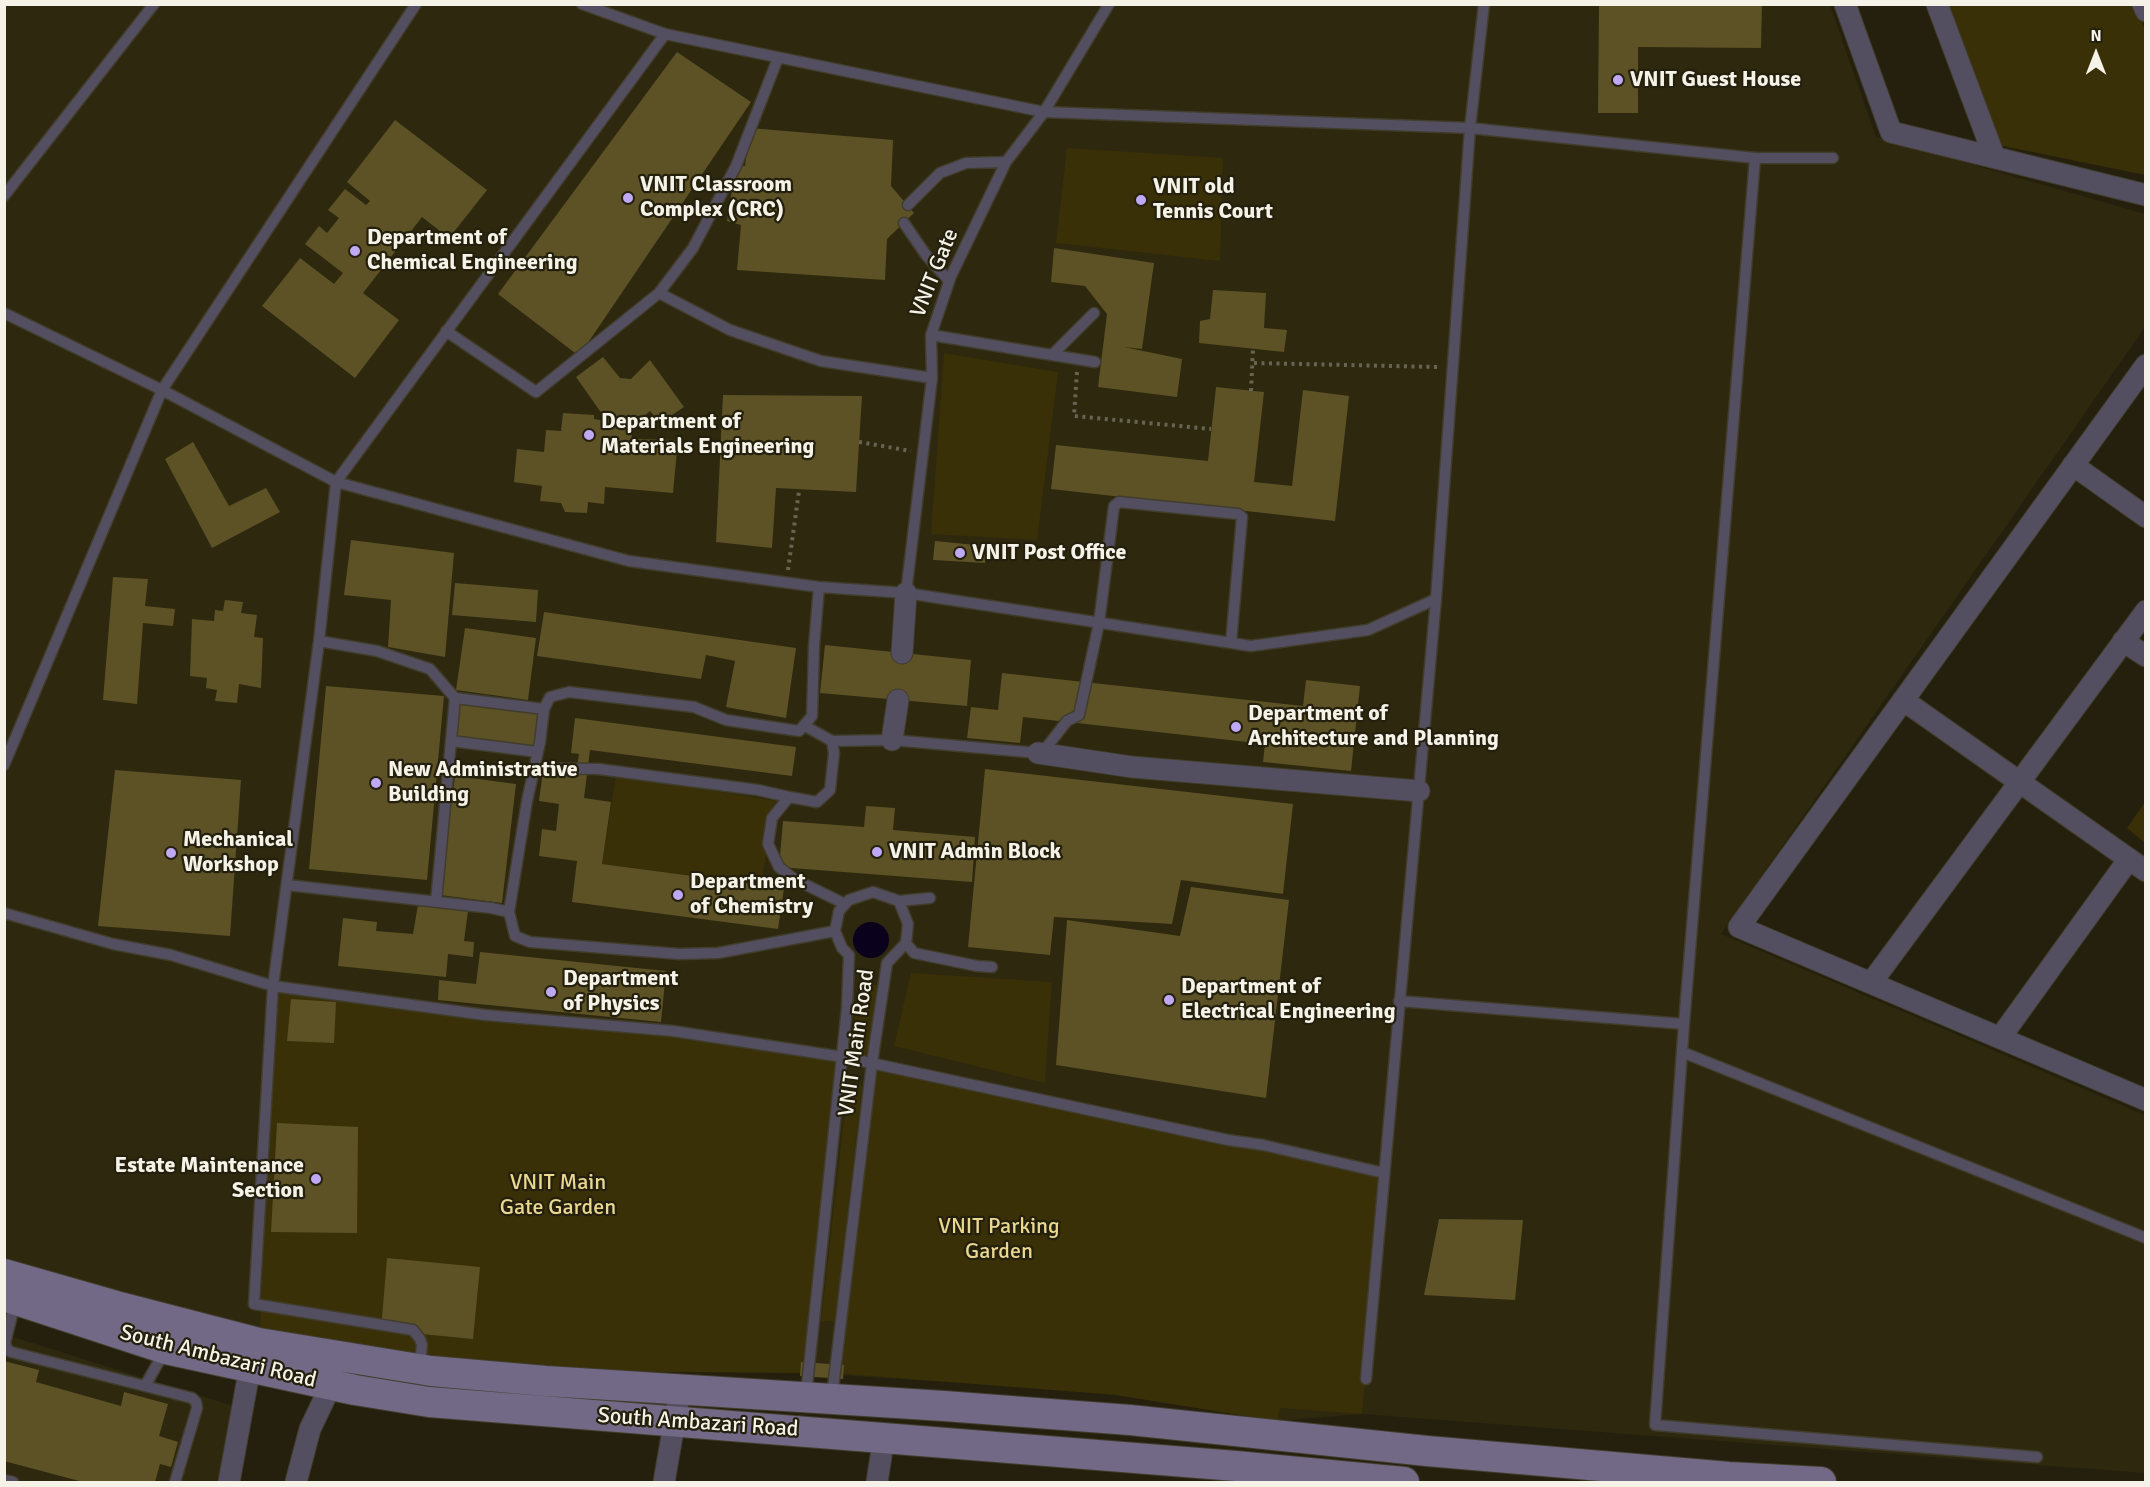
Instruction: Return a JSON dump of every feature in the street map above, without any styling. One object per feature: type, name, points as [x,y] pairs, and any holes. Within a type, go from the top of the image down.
[{"type":"main road","points":[[8,1290],[116,1306],[259,1342],[419,1369],[546,1381],[1130,1420],[1661,1476],[1821,1482]]},
{"type":"main road","name":"South Ambazari Road","points":[[8,1290],[166,1349],[429,1402],[884,1437],[1179,1472],[1404,1482]]},
{"type":"street","points":[[1845,4],[1891,132],[2145,195]]},
{"type":"street","points":[[1937,4],[1994,156]]},
{"type":"street","points":[[2143,4],[2145,11]]},
{"type":"street","points":[[2145,364],[1739,927],[2145,1100]]},
{"type":"street","points":[[2073,465],[2145,517]]},
{"type":"street","points":[[902,653],[906,594]]},
{"type":"street","points":[[1871,983],[2145,611]]},
{"type":"street","points":[[2124,641],[2145,656]]},
{"type":"street","points":[[892,740],[898,700]]},
{"type":"street","points":[[1903,700],[2137,865],[2000,1038]]},
{"type":"street","points":[[1038,753],[1132,767],[1419,790]]},
{"type":"street","points":[[229,1482],[250,1366]]},
{"type":"street","points":[[296,1482],[310,1429],[331,1384]]},
{"type":"street","points":[[664,1482],[681,1390]]},
{"type":"street","points":[[877,1482],[884,1437]]},
{"type":"lane","points":[[4,196],[154,4]]},
{"type":"lane","points":[[4,765],[162,390],[416,4]]},
{"type":"lane","points":[[582,4],[665,34],[1044,112],[1470,128],[1755,158],[1833,158]]},
{"type":"lane","name":"VNIT Gate","points":[[906,594],[932,378],[931,335],[949,281],[1006,162],[1044,112],[1109,4]]},
{"type":"lane","points":[[1366,1379],[1436,598],[1470,128],[1484,4]]},
{"type":"lane","points":[[419,1369],[422,1345],[413,1330],[254,1304],[273,986],[319,641],[336,482],[665,34]]},
{"type":"lane","points":[[447,331],[536,392],[659,293],[693,248],[736,166],[777,57]]},
{"type":"lane","points":[[1755,158],[1684,1024],[1656,1425],[2037,1457]]},
{"type":"lane","points":[[908,205],[940,173],[966,163],[1006,162]]},
{"type":"lane","points":[[904,223],[926,255],[949,281]]},
{"type":"lane","points":[[659,293],[730,330],[821,361],[932,378]]},
{"type":"lane","points":[[4,313],[162,390],[336,482],[629,561],[819,587],[906,594],[1251,646],[1368,630],[1436,598]]},
{"type":"lane","points":[[1052,356],[1094,313]]},
{"type":"lane","points":[[931,335],[1095,362]]},
{"type":"lane","points":[[805,726],[832,741],[892,740],[1038,753],[1046,748],[1067,721],[1079,715],[1099,623],[1114,506],[1119,502],[1238,514],[1242,518],[1231,643]]},
{"type":"lane","points":[[819,587],[812,716],[799,731],[726,720],[693,707],[569,692],[550,697],[544,709],[509,912],[515,936],[530,942],[679,954],[718,953],[835,931],[839,911],[845,904],[849,900],[873,892],[899,901],[930,898]]},
{"type":"lane","points":[[319,641],[377,651],[430,669],[455,698],[544,709]]},
{"type":"lane","points":[[436,902],[455,698]]},
{"type":"lane","points":[[451,741],[538,752]]},
{"type":"lane","points":[[534,768],[599,769],[758,790],[818,802],[830,790],[834,753],[832,741]]},
{"type":"lane","points":[[789,797],[772,818],[768,844],[779,867],[794,879],[845,904]]},
{"type":"lane","points":[[287,885],[509,912]]},
{"type":"lane","points":[[899,901],[908,924],[906,943],[914,953],[992,967]]},
{"type":"lane","points":[[4,913],[113,944],[171,955],[273,986],[485,1015],[673,1031],[843,1057],[1228,1140],[1263,1145],[1384,1173]]},
{"type":"lane","name":"VNIT Main Road","points":[[819,1399],[849,955],[842,948],[835,931]]},
{"type":"lane","name":"VNIT Main Road","points":[[819,1399],[887,963],[906,943]]},
{"type":"lane","points":[[1399,1001],[1684,1024]]},
{"type":"lane","points":[[1682,1052],[2145,1238]]},
{"type":"lane","points":[[8,1290],[5,1343],[6,1348],[11,1352],[192,1398],[196,1402],[175,1482]]},
{"type":"lane","points":[[145,1386],[166,1349]]},
{"type":"lane","points":[[4,1480],[13,1482]]},
{"type":"path","points":[[1251,391],[1254,349]]},
{"type":"path","points":[[1078,359],[1074,416],[1212,429]]},
{"type":"path","points":[[1254,363],[1453,367]]},
{"type":"path","points":[[859,442],[923,453]]},
{"type":"path","points":[[787,582],[798,491]]},
{"type":"shaded area","points":[[4,5],[1830,5],[1876,137],[2145,214],[2145,327],[1721,934],[2145,1115],[2145,1473],[1362,1414],[1277,1421],[1097,1392],[808,1373],[551,1371],[260,1334],[5,1257]]},
{"type":"shaded area","points":[[871,922],[884,927],[889,940],[884,953],[871,958],[858,953],[853,940],[858,927]]},
{"type":"shaded area","points":[[4,1334],[249,1411],[230,1482],[5,1482]]},
{"type":"green space","points":[[1945,5],[2136,5],[2145,29],[2145,175],[1998,145]]},
{"type":"green space","name":"VNIT old Tennis Court","points":[[1067,148],[1223,158],[1220,261],[1056,243]]},
{"type":"green space","points":[[944,353],[1058,372],[1037,540],[931,534]]},
{"type":"green space","points":[[616,775],[776,801],[761,884],[602,864]]},
{"type":"green space","points":[[2145,802],[2145,843],[2127,828]]},
{"type":"green space","points":[[911,973],[1052,982],[1045,1083],[894,1046]]},
{"type":"green space","points":[[859,984],[878,985],[870,1051],[867,1058],[851,1053]]},
{"type":"green space","name":"VNIT Main Gate Garden","points":[[273,986],[585,1022],[843,1057],[808,1373],[551,1371],[260,1334]]},
{"type":"green space","name":"VNIT Parking Garden","points":[[872,1063],[1384,1173],[1362,1414],[1280,1408],[1277,1421],[1116,1395],[835,1373]]},
{"type":"green space","points":[[848,1084],[862,1086],[835,1321],[821,1321]]},
{"type":"building","name":"VNIT Guest House","points":[[1762,4],[1761,48],[1638,47],[1638,113],[1598,113],[1599,5]]},
{"type":"building","name":"VNIT Classroom Complex (CRC)","points":[[677,52],[751,102],[579,356],[498,294]]},
{"type":"building","name":"Department of Chemical Engineering","points":[[395,120],[487,190],[449,238],[422,217],[363,293],[399,320],[355,378],[262,306],[300,258],[334,284],[343,273],[305,244],[319,226],[327,233],[339,218],[328,210],[345,189],[366,205],[370,201],[347,182]]},
{"type":"building","points":[[750,128],[893,140],[891,186],[914,213],[887,239],[885,280],[737,270],[741,225],[727,221],[736,166],[745,166]]},
{"type":"building","points":[[1054,248],[1154,263],[1142,349],[1124,347],[1182,359],[1177,397],[1098,387],[1107,314],[1085,286],[1051,282]]},
{"type":"building","points":[[1213,290],[1266,293],[1264,328],[1287,330],[1284,352],[1199,343],[1200,321],[1210,319]]},
{"type":"building","name":"Department of Materials Engineering","points":[[603,357],[620,378],[631,379],[650,360],[684,407],[660,423],[650,411],[631,427],[632,439],[678,440],[673,493],[605,487],[604,504],[588,502],[587,513],[565,512],[561,503],[540,501],[542,486],[514,482],[517,449],[544,452],[546,430],[561,431],[563,413],[594,415],[594,419],[607,421],[576,377]]},
{"type":"building","points":[[1216,387],[1264,392],[1254,482],[1292,486],[1303,390],[1349,396],[1335,521],[1051,489],[1056,445],[1208,461]]},
{"type":"building","points":[[723,395],[862,396],[856,492],[776,488],[772,548],[716,542]]},
{"type":"building","points":[[193,442],[229,506],[266,488],[280,512],[212,548],[165,459]]},
{"type":"building","points":[[351,540],[454,553],[445,657],[388,647],[391,600],[344,595]]},
{"type":"building","name":"VNIT Post Office","points":[[935,541],[986,546],[985,563],[933,560]]},
{"type":"building","points":[[113,577],[148,579],[145,606],[175,609],[173,626],[143,623],[137,704],[103,700]]},
{"type":"building","points":[[455,583],[538,590],[536,622],[452,615]]},
{"type":"building","points":[[225,600],[243,602],[241,613],[257,615],[254,637],[263,638],[261,688],[239,684],[237,703],[215,701],[217,690],[206,688],[207,678],[190,676],[192,619],[214,621],[215,610],[223,611]]},
{"type":"building","points":[[544,612],[796,648],[786,718],[726,707],[735,661],[706,655],[701,679],[537,656]]},
{"type":"building","points":[[465,628],[536,638],[528,700],[456,690]]},
{"type":"building","points":[[825,645],[971,660],[967,706],[820,693]]},
{"type":"building","name":"Department of Architecture and Planning","points":[[1002,673],[1303,706],[1306,680],[1360,686],[1351,771],[1263,762],[1265,744],[1023,717],[1020,743],[967,738],[971,707],[998,710]]},
{"type":"building","name":"New Administrative Building","points":[[326,686],[444,696],[427,880],[309,869]]},
{"type":"building","points":[[457,701],[538,710],[534,747],[452,738]]},
{"type":"building","points":[[575,718],[796,747],[792,776],[590,750],[584,798],[611,802],[602,864],[784,888],[778,929],[572,902],[577,861],[539,856],[542,829],[556,831],[559,804],[539,801],[543,771],[576,776],[579,754],[571,753]]},
{"type":"building","points":[[985,769],[1293,804],[1283,894],[1181,880],[1172,924],[1054,917],[1050,955],[968,947]]},
{"type":"building","name":"Mechanical Workshop","points":[[115,770],[241,780],[230,936],[98,926]]},
{"type":"building","points":[[455,776],[516,784],[502,903],[440,895]]},
{"type":"building","name":"VNIT Admin Block","points":[[866,806],[895,808],[893,830],[975,837],[972,882],[779,867],[783,821],[864,827]]},
{"type":"building","name":"Department of Electrical Engineering","points":[[1191,887],[1289,900],[1266,1098],[1056,1065],[1067,920],[1180,936]]},
{"type":"building","points":[[418,905],[468,911],[464,941],[474,942],[473,957],[448,954],[446,977],[338,966],[343,918],[377,922],[376,931],[413,934]]},
{"type":"building","name":"Department of Physics","points":[[480,952],[666,971],[661,1022],[438,1000],[439,980],[476,984]]},
{"type":"building","points":[[291,999],[336,1002],[334,1043],[287,1041]]},
{"type":"building","name":"Estate Maintenance Section","points":[[277,1123],[358,1127],[357,1233],[271,1232]]},
{"type":"building","points":[[1439,1219],[1523,1220],[1515,1300],[1424,1295]]},
{"type":"building","points":[[387,1258],[480,1267],[473,1339],[381,1330]]},
{"type":"building","points":[[4,1361],[39,1370],[36,1382],[121,1406],[124,1392],[168,1404],[159,1436],[178,1442],[171,1467],[160,1464],[155,1482],[83,1482],[4,1461]]},
{"type":"building","points":[[801,1362],[844,1365],[843,1379],[800,1376]]},
{"type":"place","name":"VNIT Guest House","points":[[1618,80]]},
{"type":"place","name":"VNIT Classroom Complex (CRC)","points":[[628,198]]},
{"type":"place","name":"VNIT old Tennis Court","points":[[1141,200]]},
{"type":"place","name":"Department of Chemical Engineering","points":[[355,251]]},
{"type":"place","name":"Department of Materials Engineering","points":[[589,435]]},
{"type":"place","name":"VNIT Post Office","points":[[960,553]]},
{"type":"place","name":"Department of Architecture and Planning","points":[[1236,727]]},
{"type":"place","name":"New Administrative Building","points":[[376,783]]},
{"type":"place","name":"VNIT Admin Block","points":[[877,852]]},
{"type":"place","name":"Mechanical Workshop","points":[[171,853]]},
{"type":"place","name":"Department of Chemistry","points":[[678,895]]},
{"type":"place","name":"Department of Physics","points":[[551,992]]},
{"type":"place","name":"Department of Electrical Engineering","points":[[1169,1000]]},
{"type":"place","name":"Estate Maintenance Section","points":[[316,1179]]}]
